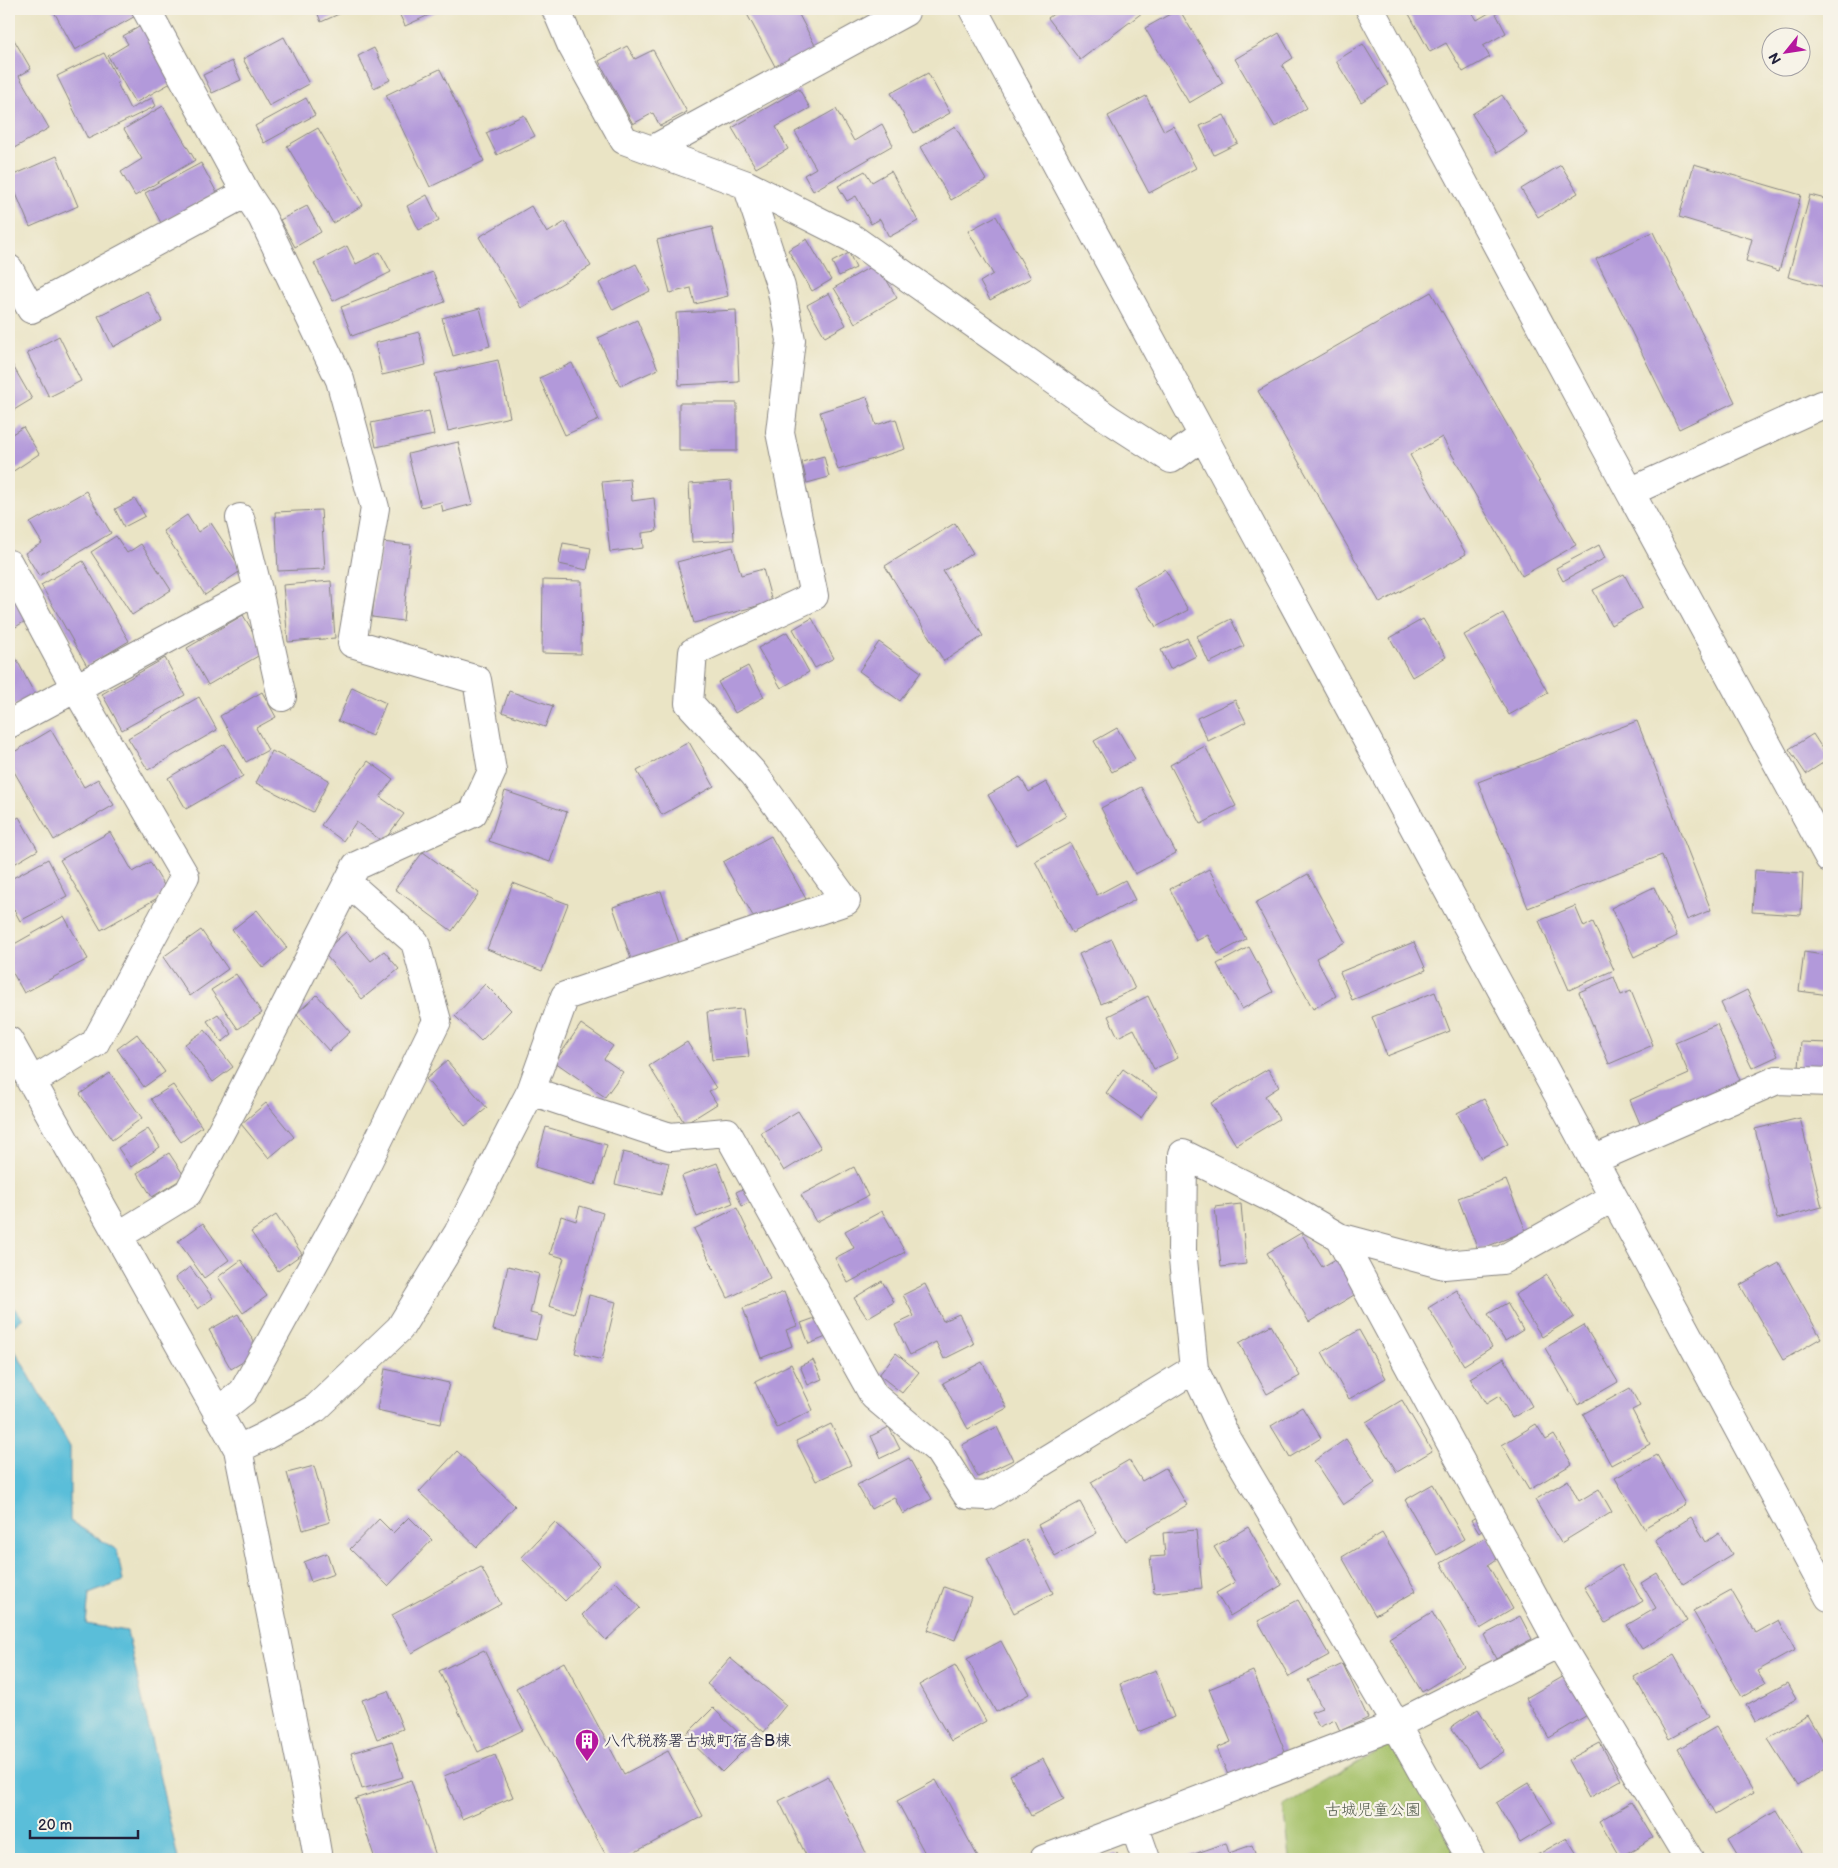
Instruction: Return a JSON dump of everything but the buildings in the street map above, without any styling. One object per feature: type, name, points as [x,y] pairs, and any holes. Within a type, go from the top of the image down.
[{"type":"street","points":[[118,1236],[188,1193],[236,1104],[356,866],[473,813],[492,771],[477,680],[352,643],[375,508],[340,380],[262,217],[246,193],[146,9]]},
{"type":"street","points":[[556,9],[571,44],[624,140],[747,184],[852,238],[1109,419],[1171,459],[1204,435]]},
{"type":"street","points":[[973,9],[1204,435],[1612,1198],[1829,1597]]},
{"type":"street","points":[[1370,9],[1829,858]]},
{"type":"street","points":[[652,150],[905,12]]},
{"type":"street","points":[[238,1449],[316,1408],[400,1328],[458,1234],[532,1091],[565,996],[846,901],[754,774],[689,703],[693,652],[814,596],[780,432],[791,340],[781,287],[747,184]]},
{"type":"street","points":[[9,268],[30,309],[246,193]]},
{"type":"street","points":[[1630,492],[1821,405],[1829,404]]},
{"type":"street","points":[[240,518],[282,697]]},
{"type":"street","points":[[9,564],[75,687],[185,876],[95,1043],[31,1082]]},
{"type":"street","points":[[9,724],[258,590]]},
{"type":"street","points":[[217,1413],[243,1392],[350,1198],[437,1021],[415,942],[348,883]]},
{"type":"street","points":[[9,1041],[238,1449],[318,1859]]},
{"type":"street","points":[[1593,1160],[1777,1080],[1829,1082]]},
{"type":"street","points":[[532,1091],[670,1137],[727,1132],[874,1396],[938,1450],[967,1495],[987,1496],[1194,1369]]},
{"type":"street","points":[[1471,1859],[1396,1726],[1225,1435],[1194,1369],[1182,1250],[1183,1154],[1276,1200],[1340,1237],[1444,1265],[1502,1260],[1612,1198]]},
{"type":"street","points":[[1340,1237],[1559,1643],[1689,1859]]},
{"type":"street","points":[[1044,1859],[1396,1726],[1559,1643]]},
{"type":"street","points":[[1134,1825],[1146,1859]]},
{"type":"green space","name":"古城児童公園","points":[[1391,1743],[1460,1859],[1290,1859],[1284,1806]]},
{"type":"water","points":[[9,1303],[23,1318],[9,1329]]},
{"type":"water","points":[[9,1340],[70,1447],[70,1521],[117,1550],[123,1581],[89,1594],[86,1624],[127,1631],[178,1859],[9,1859]]},
{"type":"place","name":"八代税務署古城町宿舎B棟","points":[[587,1762]]}]
